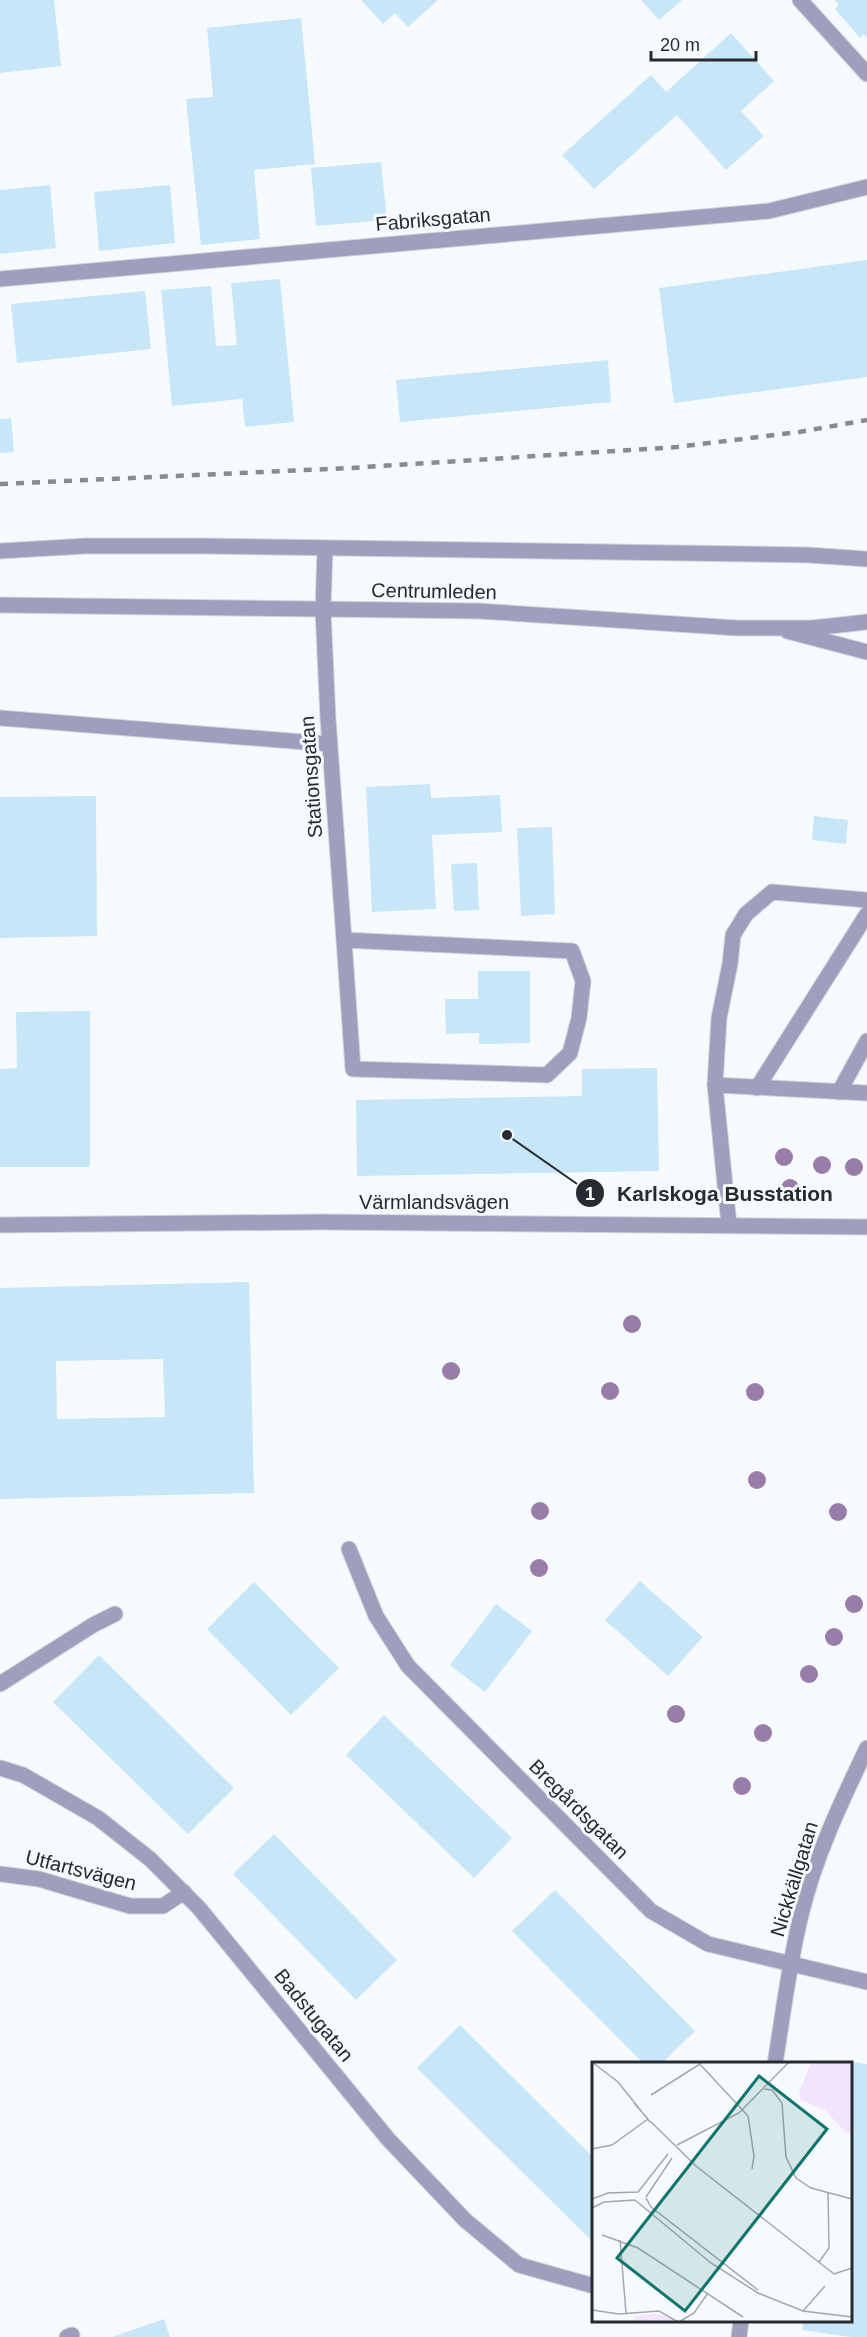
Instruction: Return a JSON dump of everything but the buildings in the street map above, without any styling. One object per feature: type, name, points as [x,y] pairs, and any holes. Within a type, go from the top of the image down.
[{"type":"street","points":[[800,0],[867,74]]},
{"type":"street","name":"Fabriksgatan","points":[[0,279],[769,211],[867,187]]},
{"type":"street","name":"Centrumleden","points":[[0,551],[86,546],[325,548],[808,555],[867,559]]},
{"type":"street","name":"Stationsgatan","points":[[325,548],[323,610],[329,744],[353,1069],[547,1075],[570,1053],[579,1018],[583,981],[572,951],[344,940]]},
{"type":"street","name":"Centrumleden","points":[[0,605],[478,611],[737,628],[812,628],[867,622]]},
{"type":"street","points":[[779,628],[867,652]]},
{"type":"street","points":[[0,718],[329,744]]},
{"type":"street","points":[[729,1225],[715,1085],[719,1018],[730,964],[733,935],[746,914],[772,892],[867,900]]},
{"type":"street","points":[[757,1088],[867,914]]},
{"type":"street","points":[[839,1092],[867,1041]]},
{"type":"street","points":[[715,1085],[867,1093]]},
{"type":"street","name":"Värmlandsvägen","points":[[0,1225],[321,1222],[867,1227]]},
{"type":"street","name":"Bregårdsgatan","points":[[349,1549],[376,1616],[408,1666],[651,1911],[708,1944],[867,1982]]},
{"type":"street","points":[[0,1684],[93,1625],[115,1614]]},
{"type":"street","name":"Nickkällgatan","points":[[775,2062],[801,1914],[819,1858],[842,1799],[867,1748]]},
{"type":"street","name":"Badstugatan","points":[[0,1768],[23,1775],[98,1818],[150,1859],[184,1892],[388,2139],[465,2220],[519,2265],[592,2285]]},
{"type":"street","name":"Utfartsvägen","points":[[0,1874],[39,1879],[130,1906],[163,1906],[184,1892]]},
{"type":"street","points":[[740,2337],[741,2322]]},
{"type":"railway","points":[[0,484],[350,468],[677,447],[799,432],[867,420]]},
{"type":"place","name":"Karlskoga Busstation","points":[[507,1135]]}]
